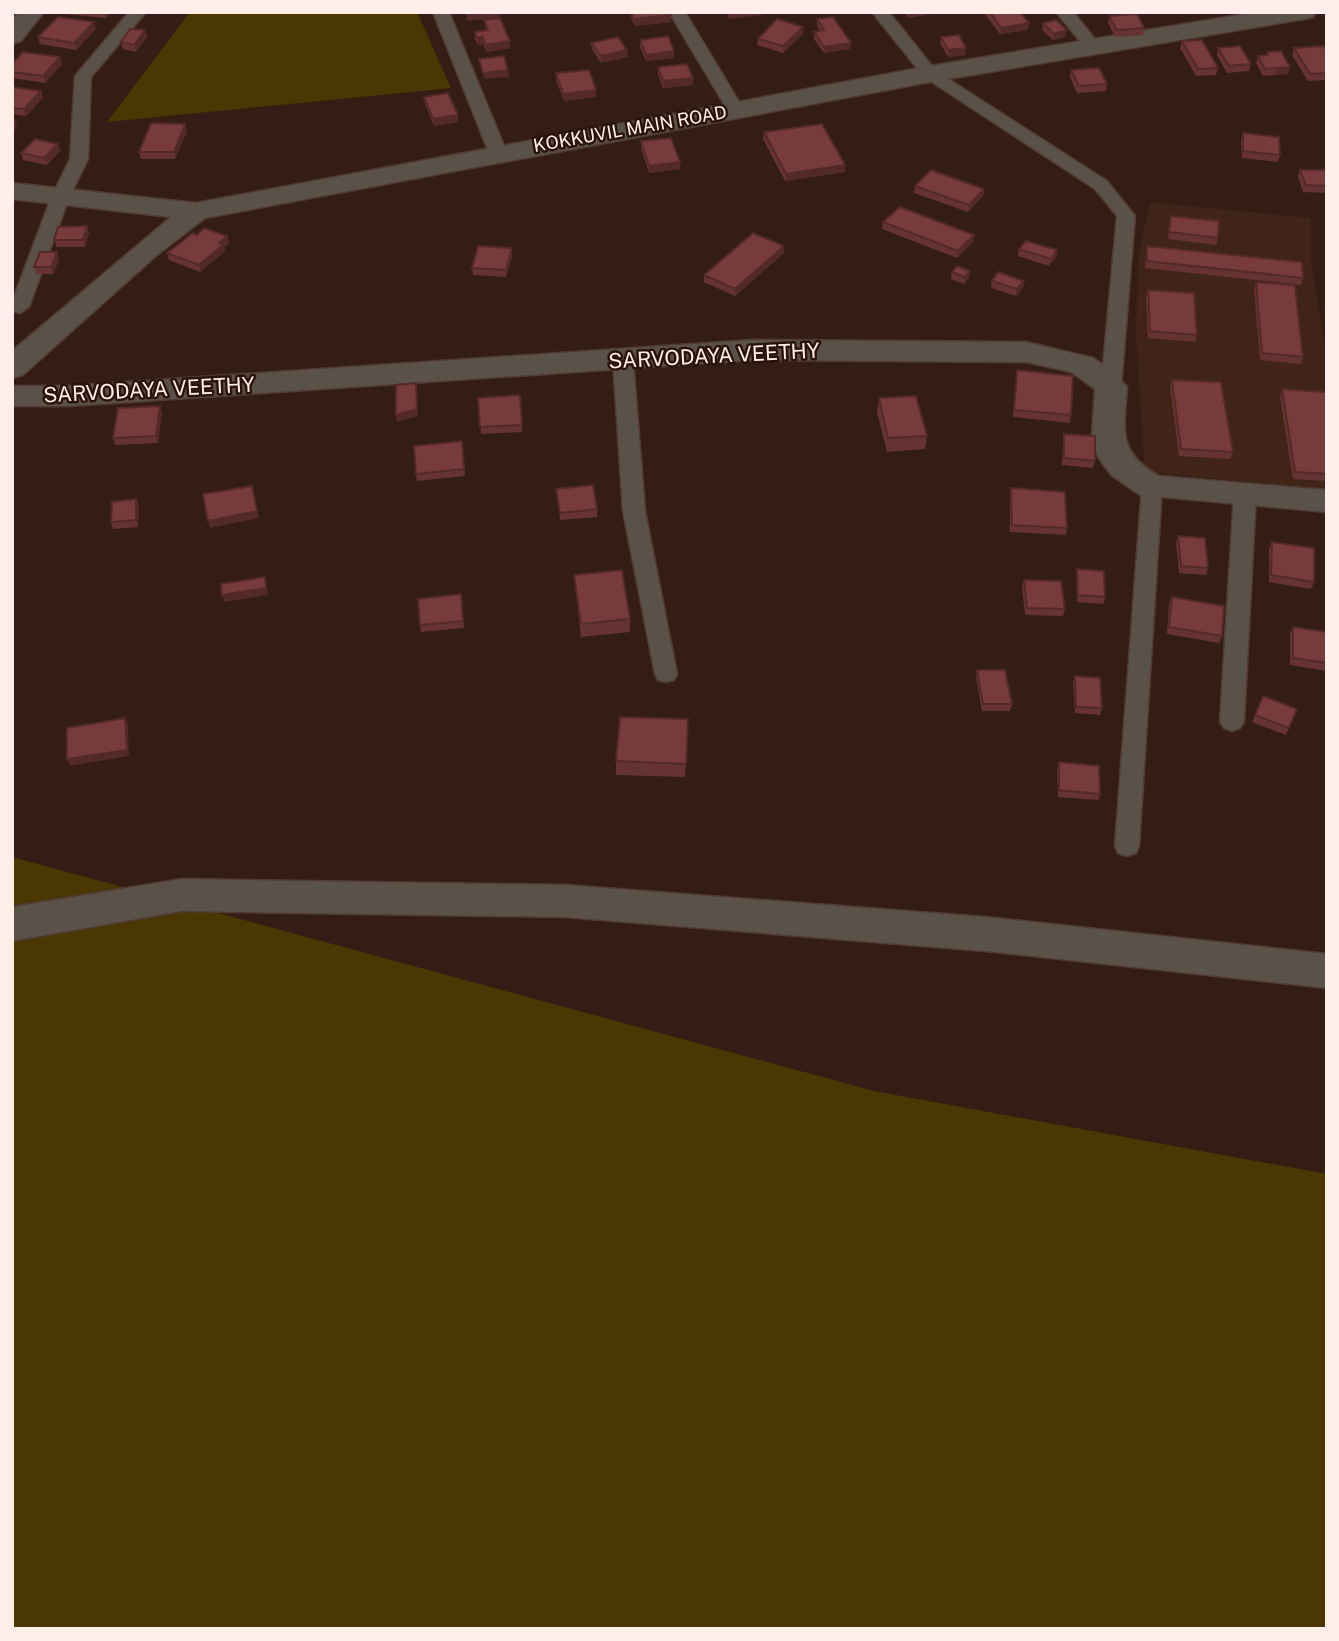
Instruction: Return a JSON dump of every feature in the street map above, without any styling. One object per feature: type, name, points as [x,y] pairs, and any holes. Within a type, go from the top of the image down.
[{"type":"street","points":[[12,36],[32,12]]},
{"type":"street","name":"KOKKUVIL MAIN ROAD","points":[[12,368],[147,249],[196,211],[929,74],[1304,12]]},
{"type":"street","points":[[12,191],[196,211]]},
{"type":"street","name":"SARVODAYA VEETHY","points":[[12,396],[68,396],[753,350],[1026,352],[1068,360],[1095,370],[1111,387]]},
{"type":"street","points":[[1111,387],[1108,447],[1128,474],[1152,487],[1327,501]]},
{"type":"street","points":[[12,924],[182,895],[565,901],[985,934],[1327,971]]},
{"type":"lane","points":[[20,307],[60,198],[79,159],[83,76],[138,12]]},
{"type":"lane","points":[[441,12],[498,153]]},
{"type":"lane","points":[[677,12],[736,110]]},
{"type":"lane","points":[[880,12],[929,74],[1101,185],[1126,216],[1111,387]]},
{"type":"lane","points":[[1064,12],[1094,48]]},
{"type":"lane","points":[[623,360],[634,511],[666,674]]},
{"type":"lane","points":[[1127,846],[1152,487]]},
{"type":"lane","points":[[1232,722],[1245,495]]},
{"type":"shaded area","points":[[190,12],[417,12],[451,88],[107,122]]},
{"type":"shaded area","points":[[1150,202],[1311,218],[1311,261],[1327,356],[1327,489],[1145,472],[1136,336],[1138,258]]},
{"type":"shaded area","points":[[12,857],[874,1091],[1327,1174],[1327,1629],[12,1629]]},
{"type":"building","points":[[631,12],[670,12],[671,15],[634,19]]},
{"type":"building","points":[[990,12],[1020,12],[1029,23],[1001,28]]},
{"type":"building","points":[[1137,14],[1144,28],[1117,30],[1109,16]]},
{"type":"building","points":[[58,17],[94,22],[74,43],[38,37]]},
{"type":"building","points":[[833,17],[851,43],[824,47],[814,32],[824,30],[817,19]]},
{"type":"building","points":[[500,18],[510,41],[486,45],[482,37],[477,38],[475,32],[488,30],[484,20]]},
{"type":"building","points":[[777,19],[803,27],[783,46],[758,39]]},
{"type":"building","points":[[1056,20],[1067,30],[1054,34],[1043,23]]},
{"type":"building","points":[[130,29],[145,30],[134,45],[121,42]]},
{"type":"building","points":[[959,35],[966,48],[948,50],[941,37]]},
{"type":"building","points":[[668,36],[674,51],[646,55],[640,40]]},
{"type":"building","points":[[618,37],[627,50],[601,56],[591,43]]},
{"type":"building","points":[[1202,40],[1218,68],[1198,69],[1182,41]]},
{"type":"building","points":[[1240,46],[1251,64],[1229,66],[1218,48]]},
{"type":"building","points":[[1324,46],[1327,50],[1327,73],[1310,74],[1294,48]]},
{"type":"building","points":[[1281,51],[1290,67],[1265,69],[1258,56]]},
{"type":"building","points":[[23,52],[60,57],[43,76],[12,72],[12,64]]},
{"type":"building","points":[[504,56],[508,70],[483,73],[479,59]]},
{"type":"building","points":[[687,64],[693,78],[663,81],[658,67]]},
{"type":"building","points":[[1099,68],[1107,84],[1079,86],[1071,70]]},
{"type":"building","points":[[589,70],[596,90],[563,94],[556,73]]},
{"type":"building","points":[[12,87],[41,91],[24,109],[12,108]]},
{"type":"building","points":[[448,93],[458,115],[433,119],[424,97]]},
{"type":"building","points":[[151,123],[185,124],[174,152],[139,152]]},
{"type":"building","points":[[822,124],[845,165],[786,174],[764,132]]},
{"type":"building","points":[[1243,133],[1279,137],[1280,155],[1243,151]]},
{"type":"building","points":[[671,138],[680,162],[649,166],[641,141]]},
{"type":"building","points":[[35,139],[58,144],[44,158],[21,153]]},
{"type":"building","points":[[931,170],[984,189],[969,205],[915,186]]},
{"type":"building","points":[[1300,170],[1327,170],[1327,186],[1306,185]]},
{"type":"building","points":[[900,207],[974,235],[958,251],[883,222]]},
{"type":"building","points":[[1171,216],[1219,221],[1218,238],[1169,232]]},
{"type":"building","points":[[87,226],[83,240],[54,240],[58,227]]},
{"type":"building","points":[[204,228],[227,236],[219,243],[224,244],[199,265],[167,253],[193,233],[197,235]]},
{"type":"building","points":[[753,233],[784,246],[735,289],[704,275]]},
{"type":"building","points":[[1026,241],[1057,250],[1051,259],[1019,249]]},
{"type":"building","points":[[478,246],[512,248],[506,270],[472,268]]},
{"type":"building","points":[[1147,246],[1302,262],[1303,278],[1147,261]]},
{"type":"building","points":[[40,252],[57,252],[51,267],[34,267]]},
{"type":"building","points":[[957,266],[970,271],[965,277],[952,272]]},
{"type":"building","points":[[998,272],[1024,281],[1017,289],[992,281]]},
{"type":"building","points":[[1256,282],[1295,285],[1303,357],[1262,353]]},
{"type":"building","points":[[1148,290],[1194,293],[1197,335],[1150,331]]},
{"type":"building","points":[[1017,370],[1073,376],[1071,415],[1014,410]]},
{"type":"building","points":[[1172,380],[1221,382],[1233,452],[1181,449]]},
{"type":"building","points":[[416,383],[417,409],[396,415],[396,385]]},
{"type":"building","points":[[1282,389],[1326,392],[1327,474],[1295,472]]},
{"type":"building","points":[[520,395],[522,425],[480,427],[478,398]]},
{"type":"building","points":[[916,396],[927,436],[888,438],[879,398]]},
{"type":"building","points":[[160,406],[156,436],[113,438],[118,408]]},
{"type":"building","points":[[1064,434],[1095,436],[1095,461],[1064,458]]},
{"type":"building","points":[[462,441],[464,469],[416,474],[414,446]]},
{"type":"building","points":[[593,485],[597,509],[560,513],[556,489]]},
{"type":"building","points":[[252,486],[257,511],[208,521],[203,494]]},
{"type":"building","points":[[1011,488],[1065,492],[1067,528],[1012,525]]},
{"type":"building","points":[[136,499],[136,520],[111,522],[112,502]]},
{"type":"building","points":[[1178,536],[1205,538],[1208,568],[1181,566]]},
{"type":"building","points":[[1272,542],[1314,548],[1314,582],[1271,575]]},
{"type":"building","points":[[1077,569],[1104,571],[1105,597],[1078,595]]},
{"type":"building","points":[[622,570],[630,619],[581,624],[574,575]]},
{"type":"building","points":[[265,577],[266,588],[222,595],[221,584]]},
{"type":"building","points":[[1024,580],[1061,581],[1065,609],[1027,608]]},
{"type":"building","points":[[461,594],[463,621],[420,625],[418,599]]},
{"type":"building","points":[[1172,597],[1224,606],[1222,636],[1169,627]]},
{"type":"building","points":[[1293,627],[1327,632],[1327,663],[1293,658]]},
{"type":"building","points":[[977,670],[1005,670],[1012,704],[983,704]]},
{"type":"building","points":[[1075,676],[1100,678],[1102,708],[1076,707]]},
{"type":"building","points":[[1263,696],[1297,709],[1289,728],[1255,715]]},
{"type":"building","points":[[620,717],[688,719],[686,764],[616,761]]},
{"type":"building","points":[[125,718],[127,750],[67,759],[67,728]]},
{"type":"building","points":[[1059,762],[1099,766],[1100,794],[1059,790]]}]
